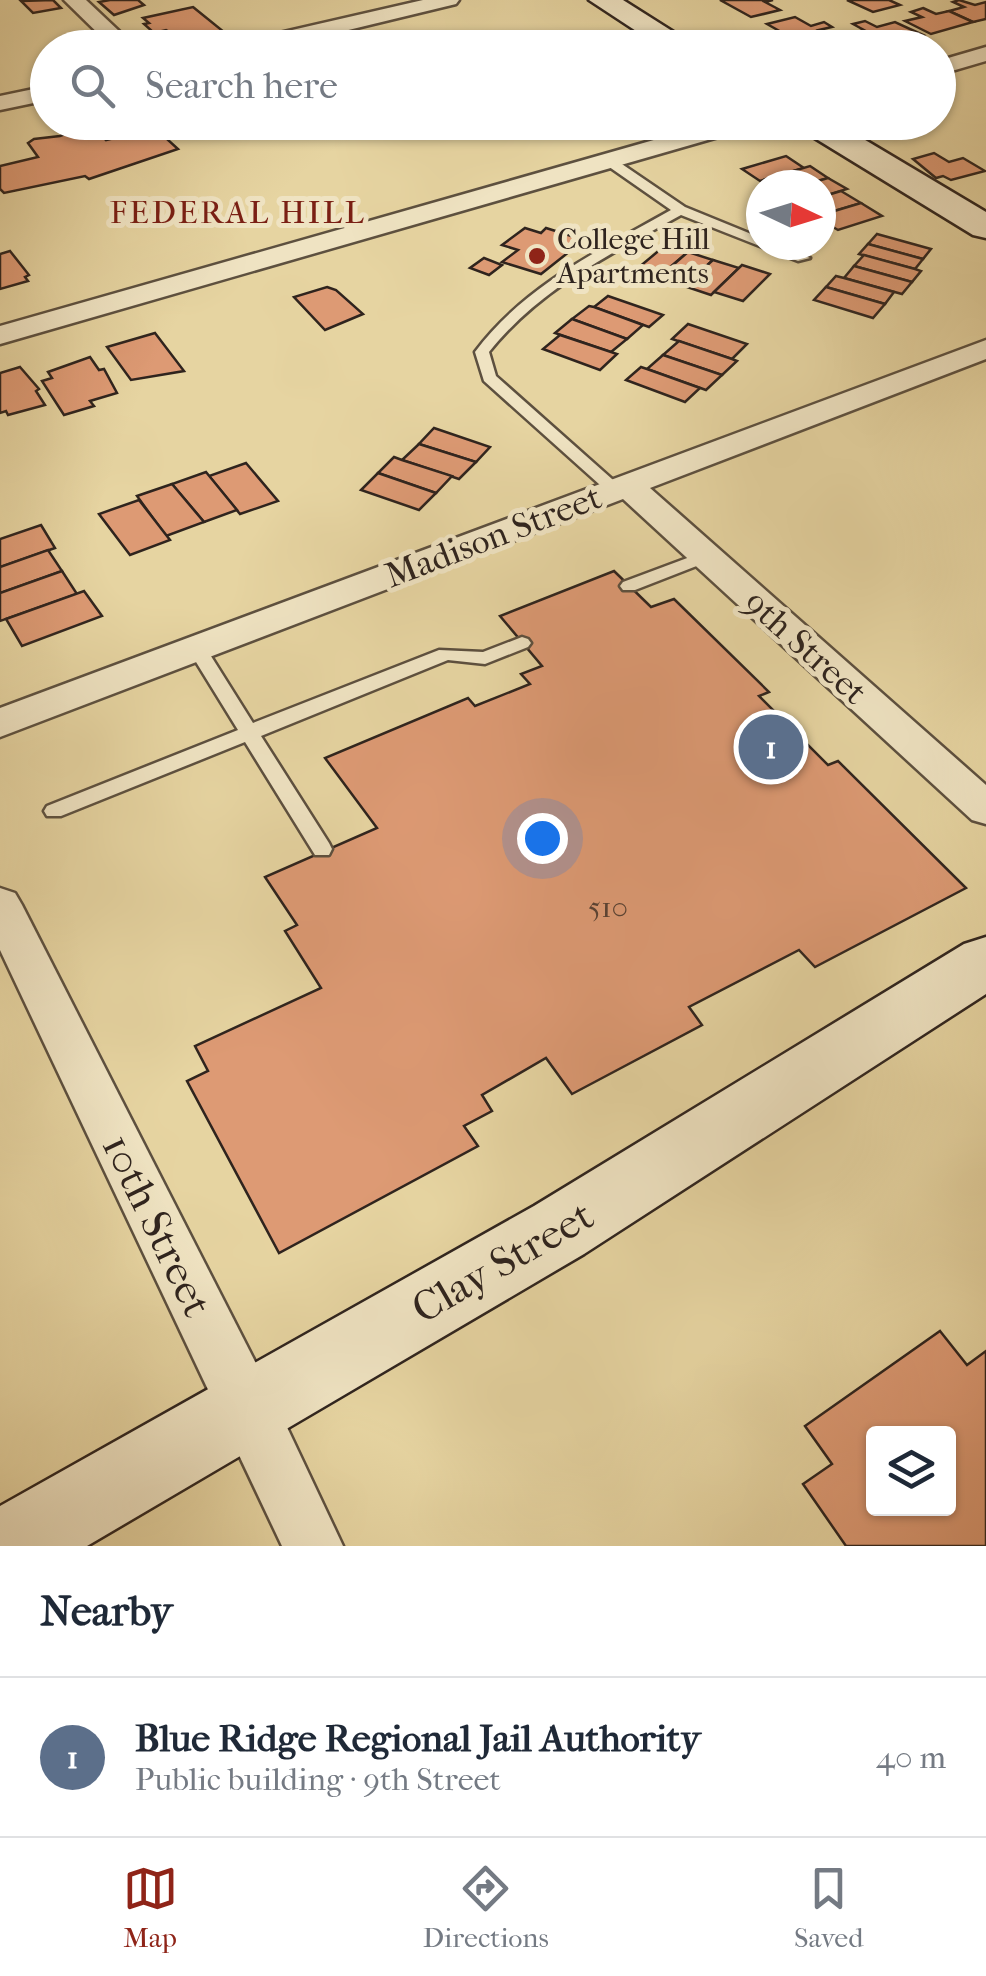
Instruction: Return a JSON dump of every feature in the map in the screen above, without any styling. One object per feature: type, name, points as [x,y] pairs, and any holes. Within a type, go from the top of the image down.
[{"type":"street","points":[[74,0],[106,30]]},
{"type":"street","points":[[321,30],[449,0]]},
{"type":"street","points":[[602,0],[653,30]]},
{"type":"street","points":[[956,63],[986,54]]},
{"type":"street","points":[[0,104],[30,96]]},
{"type":"street","points":[[0,335],[682,140]]},
{"type":"street","points":[[842,140],[986,226]]},
{"type":"street","name":"Madison Street","points":[[0,723],[986,349]]},
{"type":"street","name":"9th Street","points":[[621,487],[706,556],[986,809]]},
{"type":"street","name":"10th Street","points":[[0,905],[313,1546]]},
{"type":"street","name":"Clay Street","points":[[9,1546],[559,1230],[986,962]]},
{"type":"lane","points":[[609,161],[680,210],[746,237]]},
{"type":"lane","points":[[621,487],[490,378],[482,352],[499,326],[554,284],[680,210]]},
{"type":"lane","points":[[629,586],[706,556]]},
{"type":"lane","points":[[54,811],[446,654],[485,658],[522,643]]},
{"type":"lane","points":[[197,648],[322,849]]},
{"type":"building","points":[[53,0],[61,8],[33,13],[21,1]]},
{"type":"building","points":[[138,0],[144,5],[114,15],[99,2]]},
{"type":"building","points":[[720,0],[773,0],[765,2],[780,10],[751,17]]},
{"type":"building","points":[[847,0],[889,0],[900,5],[873,12]]},
{"type":"building","points":[[953,2],[975,5],[986,2],[986,19],[973,22],[949,11],[964,7]]},
{"type":"building","points":[[193,7],[222,30],[151,30],[143,18]]},
{"type":"building","points":[[923,8],[936,14],[949,11],[973,22],[945,30],[923,30],[905,21],[922,17],[911,12]]},
{"type":"building","points":[[795,17],[811,26],[824,22],[832,27],[778,30],[767,24]]},
{"type":"building","points":[[865,21],[877,27],[895,22],[912,30],[864,30],[853,24]]},
{"type":"building","points":[[168,140],[178,149],[89,179],[85,176],[4,193],[0,189],[0,166],[38,157],[28,143]]},
{"type":"building","points":[[934,153],[949,162],[963,158],[985,171],[951,180],[936,178],[913,159]]},
{"type":"building","points":[[786,156],[804,168],[746,172],[742,169]]},
{"type":"building","points":[[841,191],[861,203],[836,210],[836,192]]},
{"type":"building","points":[[861,203],[882,216],[838,230],[836,210]]},
{"type":"building","name":"College Hill Apartments","points":[[525,228],[541,233],[546,228],[584,240],[541,274],[502,262],[518,250],[502,245]]},
{"type":"building","points":[[877,234],[931,249],[923,259],[868,244]]},
{"type":"building","points":[[668,243],[690,250],[661,275],[638,268]]},
{"type":"building","points":[[868,244],[923,259],[915,269],[859,254]]},
{"type":"building","points":[[10,251],[29,275],[25,277],[28,281],[0,289],[0,254]]},
{"type":"building","points":[[688,252],[713,260],[684,286],[658,278]]},
{"type":"building","points":[[864,255],[921,271],[912,282],[854,266]]},
{"type":"building","points":[[484,258],[502,265],[489,275],[470,268]]},
{"type":"building","points":[[713,260],[739,268],[711,295],[684,286]]},
{"type":"building","points":[[742,265],[770,274],[743,301],[714,292]]},
{"type":"building","points":[[854,266],[912,282],[902,294],[844,278]]},
{"type":"building","points":[[836,276],[894,292],[885,304],[826,287]]},
{"type":"building","points":[[327,287],[363,314],[325,330],[294,297]]},
{"type":"building","points":[[826,287],[885,304],[873,318],[814,300]]},
{"type":"building","points":[[608,296],[663,315],[649,327],[594,307]]},
{"type":"building","points":[[589,306],[643,325],[627,339],[572,319]]},
{"type":"building","points":[[572,319],[627,339],[611,352],[555,333]]},
{"type":"building","points":[[688,324],[747,344],[732,359],[672,339]]},
{"type":"building","points":[[155,333],[184,371],[131,380],[107,347]]},
{"type":"building","points":[[560,335],[617,354],[600,370],[543,349]]},
{"type":"building","points":[[679,341],[737,361],[722,375],[663,355]]},
{"type":"building","points":[[663,355],[722,375],[706,390],[647,369]]},
{"type":"building","points":[[90,357],[99,370],[104,369],[117,393],[90,401],[94,406],[64,415],[42,381],[52,378],[48,372]]},
{"type":"building","points":[[20,367],[39,389],[36,391],[45,405],[8,415],[6,411],[0,413],[0,373]]},
{"type":"building","points":[[641,367],[700,388],[685,402],[626,380]]},
{"type":"building","points":[[434,428],[490,447],[476,462],[419,444]]},
{"type":"building","points":[[419,444],[476,462],[459,479],[402,460]]},
{"type":"building","points":[[394,457],[452,476],[436,493],[378,473]]},
{"type":"building","points":[[246,463],[278,501],[240,514],[209,476]]},
{"type":"building","points":[[206,472],[237,510],[204,522],[172,484]]},
{"type":"building","points":[[378,473],[436,493],[419,510],[361,490]]},
{"type":"building","points":[[172,484],[204,522],[166,536],[137,496]]},
{"type":"building","points":[[139,500],[170,540],[130,555],[99,514]]},
{"type":"building","points":[[41,525],[55,548],[0,567],[0,539]]},
{"type":"building","points":[[48,550],[62,571],[0,593],[0,567]]},
{"type":"building","points":[[62,571],[77,594],[0,621],[0,593]]},
{"type":"building","points":[[614,571],[651,607],[674,599],[769,692],[759,696],[828,765],[838,761],[966,888],[815,967],[799,950],[689,1007],[702,1025],[572,1094],[546,1058],[482,1095],[492,1111],[464,1126],[478,1146],[279,1253],[187,1081],[208,1071],[195,1046],[321,988],[285,931],[297,925],[265,877],[377,828],[325,758],[468,698],[475,706],[530,684],[521,674],[542,666],[500,616]]},
{"type":"building","points":[[84,591],[102,616],[22,646],[6,619]]},
{"type":"building","points":[[940,1331],[967,1365],[986,1351],[986,1546],[846,1546],[803,1484],[832,1464],[805,1426]]},
{"type":"place","name":"College Hill Apartments","points":[[537,256]]},
{"type":"place","name":"Blue Ridge Regional Jail Authority","points":[[771,747]]},
{"type":"district","name":"FEDERAL HILL","points":[[238,212]]}]
